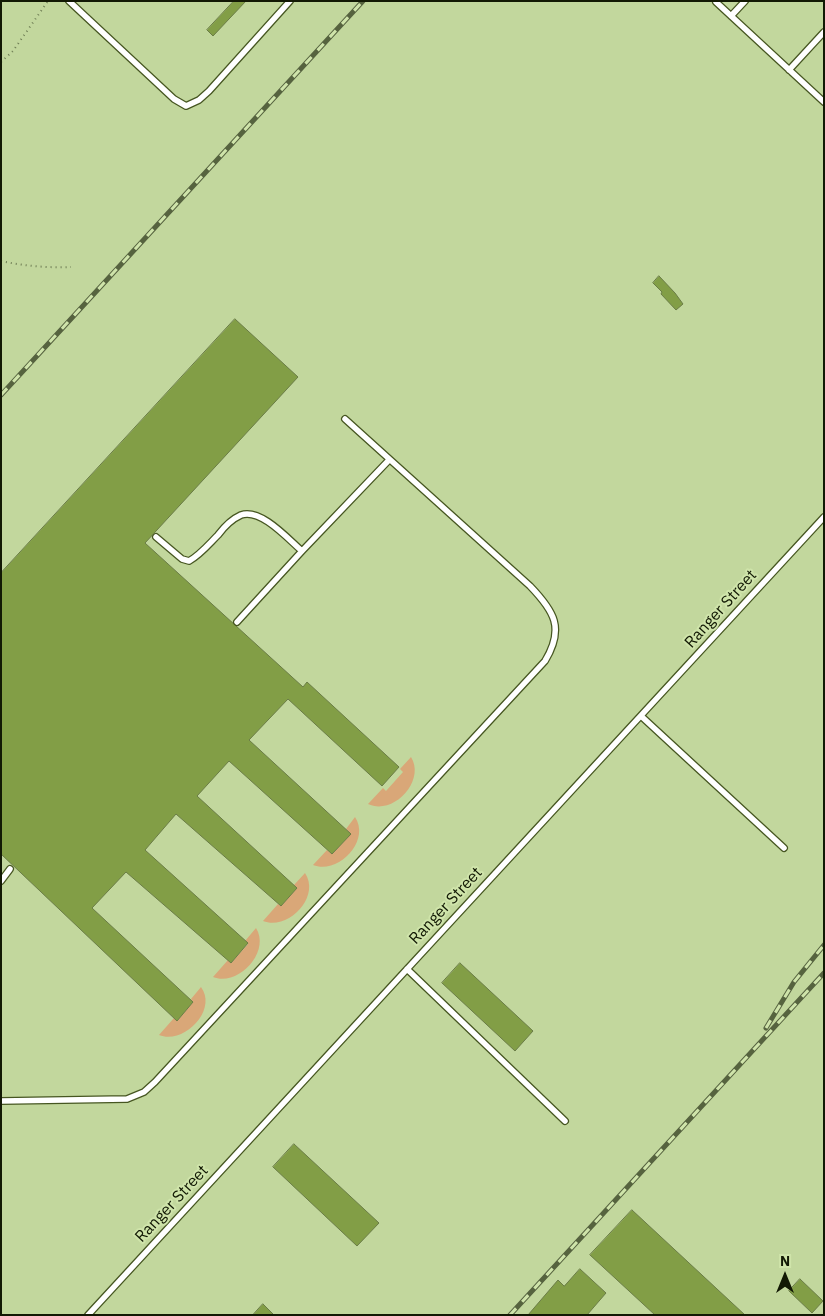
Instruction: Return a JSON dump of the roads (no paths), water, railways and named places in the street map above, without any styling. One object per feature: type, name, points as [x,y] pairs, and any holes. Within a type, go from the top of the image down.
[{"type":"lane","points":[[70,1],[174,99],[186,106],[198,100],[209,91],[290,1]]},
{"type":"lane","points":[[731,16],[745,1]]},
{"type":"lane","points":[[716,2],[824,102]]},
{"type":"lane","points":[[789,70],[824,32]]},
{"type":"lane","points":[[1,1101],[127,1099],[144,1092],[545,661],[553,649],[556,637],[555,625],[551,611],[544,600],[345,419]]},
{"type":"lane","points":[[238,622],[302,551],[389,460]]},
{"type":"lane","points":[[156,537],[182,559],[189,561],[201,552],[226,526],[241,515],[249,514],[264,519],[302,551]]},
{"type":"lane","name":"Ranger Street","points":[[88,1315],[824,516]]},
{"type":"lane","points":[[641,716],[784,848]]},
{"type":"lane","points":[[1,881],[10,869]]},
{"type":"lane","points":[[407,969],[565,1122]]},
{"type":"railway","points":[[1,395],[363,1]]},
{"type":"railway","points":[[766,1028],[794,982],[824,945]]},
{"type":"railway","points":[[510,1315],[824,973]]}]
